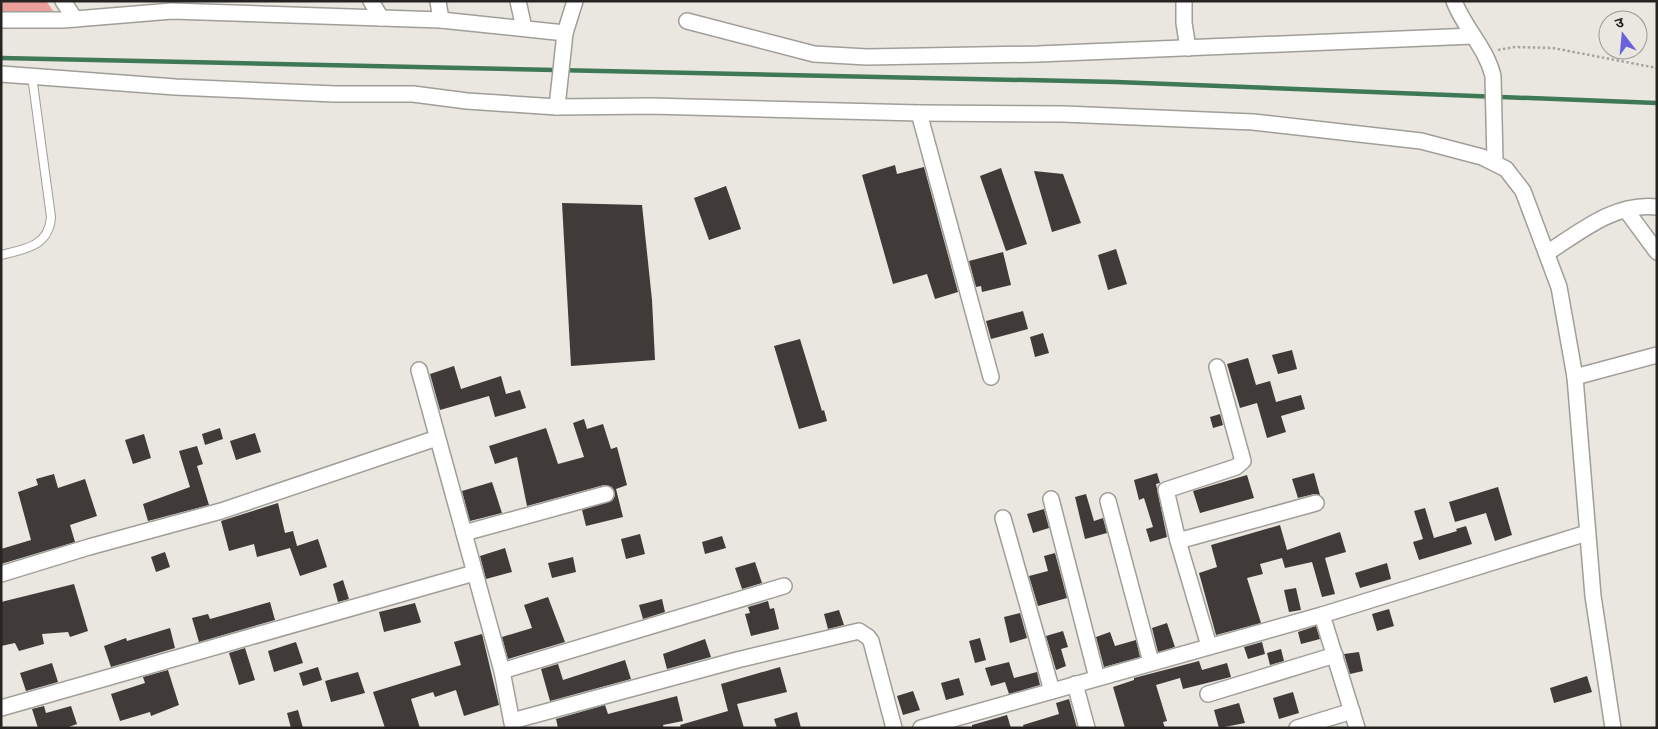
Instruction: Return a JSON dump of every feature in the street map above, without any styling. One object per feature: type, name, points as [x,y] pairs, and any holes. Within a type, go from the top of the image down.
[{"type":"street","points":[[63,1],[75,19]]},
{"type":"street","points":[[371,1],[381,18]]},
{"type":"street","points":[[438,1],[441,20]]},
{"type":"street","points":[[518,1],[524,28]]},
{"type":"street","points":[[557,107],[565,33],[575,1]]},
{"type":"street","points":[[1184,1],[1184,23],[1188,48]]},
{"type":"street","points":[[1454,1],[1473,36],[1485,51],[1492,76],[1495,162]]},
{"type":"street","points":[[1,20],[75,19],[172,11],[254,8],[381,18],[441,20],[565,33]]},
{"type":"street","points":[[687,21],[814,54],[867,57],[1188,48],[1473,36]]},
{"type":"street","points":[[1,74],[175,87],[326,94],[413,94],[467,101],[557,107],[651,106],[919,113],[1064,114],[1254,122],[1421,140],[1495,162],[1506,169],[1523,191],[1559,287],[1575,377],[1593,596],[1612,728]]},
{"type":"street","points":[[919,113],[991,377]]},
{"type":"street","points":[[1547,253],[1611,214],[1626,210],[1657,207]]},
{"type":"street","points":[[1626,210],[1657,252]]},
{"type":"street","points":[[1575,377],[1657,355]]},
{"type":"street","points":[[1209,646],[1178,541],[1166,490],[1236,467],[1242,461],[1217,367]]},
{"type":"street","points":[[419,370],[502,671],[512,725],[747,658],[858,631],[865,634],[871,641],[894,728]]},
{"type":"street","points":[[1,574],[89,547],[221,511],[437,438]]},
{"type":"street","points":[[464,533],[606,494]]},
{"type":"street","points":[[1051,499],[1097,678]]},
{"type":"street","points":[[1108,501],[1151,662]]},
{"type":"street","points":[[1178,541],[1316,503]]},
{"type":"street","points":[[1003,518],[1052,691]]},
{"type":"street","points":[[920,728],[1322,614],[1587,532]]},
{"type":"street","points":[[1,708],[474,573]]},
{"type":"street","points":[[502,671],[784,586]]},
{"type":"street","points":[[1322,614],[1357,728]]},
{"type":"street","points":[[1208,694],[1335,655]]},
{"type":"street","points":[[1075,684],[1087,728]]},
{"type":"street","points":[[1296,728],[1352,711]]},
{"type":"lane","points":[[1,255],[24,249],[44,240],[50,230],[51,217],[32,76]]},
{"type":"path","points":[[1485,51],[1514,48],[1553,48],[1657,68]]},
{"type":"shaded area","points":[[1,1],[46,1],[59,19],[1,16]]},
{"type":"building","points":[[895,165],[897,174],[924,167],[958,292],[935,299],[927,274],[893,284],[862,175]]},
{"type":"building","points":[[1001,168],[1027,244],[1006,251],[980,176]]},
{"type":"building","points":[[1034,171],[1063,174],[1081,223],[1052,232]]},
{"type":"building","points":[[726,186],[741,229],[709,240],[694,198]]},
{"type":"building","points":[[562,203],[642,205],[652,300],[655,360],[571,366]]},
{"type":"building","points":[[1116,249],[1127,284],[1108,290],[1098,255]]},
{"type":"building","points":[[1003,252],[1011,285],[982,292],[981,286],[976,287],[969,261]]},
{"type":"building","points":[[1023,311],[1028,329],[991,339],[986,321]]},
{"type":"building","points":[[1043,333],[1049,353],[1035,357],[1030,337]]},
{"type":"building","points":[[800,339],[822,411],[824,410],[827,421],[799,429],[774,346]]},
{"type":"building","points":[[1292,350],[1297,369],[1278,374],[1272,355]]},
{"type":"building","points":[[1248,358],[1256,385],[1270,381],[1276,402],[1301,395],[1305,409],[1281,416],[1286,432],[1267,438],[1257,403],[1240,408],[1227,364]]},
{"type":"building","points":[[454,366],[461,389],[501,376],[506,394],[520,390],[526,408],[495,417],[489,396],[440,410],[430,374]]},
{"type":"building","points":[[1220,414],[1223,425],[1213,428],[1210,417]]},
{"type":"building","points":[[584,419],[587,429],[603,424],[611,449],[617,447],[627,485],[616,489],[623,517],[586,526],[582,510],[612,501],[615,496],[612,487],[604,485],[527,506],[517,457],[495,464],[489,446],[546,428],[558,464],[584,457],[573,423]]},
{"type":"building","points":[[220,428],[223,439],[205,445],[202,434]]},
{"type":"building","points":[[255,433],[261,452],[236,460],[230,441]]},
{"type":"building","points":[[144,434],[151,458],[133,464],[125,440]]},
{"type":"building","points":[[197,446],[203,464],[197,466],[209,505],[148,521],[143,504],[190,487],[179,451]]},
{"type":"building","points":[[1157,473],[1160,483],[1156,484],[1167,537],[1150,542],[1146,529],[1153,527],[1144,498],[1139,500],[1134,480]]},
{"type":"building","points":[[1314,473],[1320,495],[1314,494],[1298,498],[1292,479]]},
{"type":"building","points":[[54,474],[58,488],[85,479],[97,516],[70,525],[75,542],[1,564],[1,549],[31,540],[18,492],[38,485],[36,479]]},
{"type":"building","points":[[1247,475],[1254,498],[1200,513],[1193,491]]},
{"type":"building","points":[[492,482],[502,513],[470,521],[462,491]]},
{"type":"building","points":[[1498,487],[1512,535],[1495,541],[1486,513],[1455,522],[1449,502]]},
{"type":"building","points":[[1086,494],[1094,521],[1103,518],[1107,533],[1085,539],[1075,497]]},
{"type":"building","points":[[278,503],[285,533],[293,531],[297,546],[318,539],[327,567],[300,576],[290,548],[257,557],[254,544],[229,551],[221,521]]},
{"type":"building","points":[[1425,508],[1434,538],[1457,531],[1456,529],[1466,526],[1472,544],[1419,560],[1413,542],[1423,539],[1414,511]]},
{"type":"building","points":[[1044,509],[1049,528],[1033,533],[1027,514]]},
{"type":"building","points":[[1280,525],[1287,550],[1340,532],[1346,552],[1325,558],[1335,594],[1322,597],[1312,562],[1285,568],[1282,558],[1260,564],[1263,574],[1247,578],[1261,623],[1216,635],[1199,573],[1217,567],[1211,545]]},
{"type":"building","points":[[640,534],[645,554],[626,559],[621,539]]},
{"type":"building","points":[[722,536],[726,548],[705,554],[702,542]]},
{"type":"building","points":[[505,548],[512,572],[486,579],[480,556]]},
{"type":"building","points":[[165,552],[170,567],[156,572],[151,557]]},
{"type":"building","points":[[1055,553],[1067,598],[1038,606],[1029,576],[1048,571],[1044,556]]},
{"type":"building","points":[[573,557],[576,572],[552,578],[548,563]]},
{"type":"building","points":[[755,562],[762,583],[742,589],[735,568]]},
{"type":"building","points":[[1387,563],[1391,579],[1360,588],[1355,573]]},
{"type":"building","points":[[343,580],[349,599],[338,602],[333,584]]},
{"type":"building","points":[[74,584],[88,631],[70,637],[68,632],[42,634],[44,644],[19,651],[15,643],[1,646],[1,602]]},
{"type":"building","points":[[1296,588],[1301,610],[1289,612],[1284,590]]},
{"type":"building","points":[[548,597],[565,642],[508,659],[502,637],[532,628],[524,605]]},
{"type":"building","points":[[662,599],[665,612],[643,619],[639,605]]},
{"type":"building","points":[[768,601],[770,609],[774,608],[779,629],[751,636],[745,614],[750,613],[748,607]]},
{"type":"building","points":[[270,602],[275,620],[199,642],[192,618],[208,614],[210,619]]},
{"type":"building","points":[[415,603],[421,622],[384,632],[379,612]]},
{"type":"building","points":[[1389,609],[1394,626],[1377,631],[1372,614]]},
{"type":"building","points":[[839,610],[844,625],[828,629],[824,614]]},
{"type":"building","points":[[1020,613],[1027,638],[1010,643],[1004,617]]},
{"type":"building","points":[[1167,623],[1175,647],[1158,652],[1152,628]]},
{"type":"building","points":[[1316,626],[1320,639],[1301,644],[1298,632]]},
{"type":"building","points":[[170,628],[175,648],[111,667],[104,646],[126,638],[127,641]]},
{"type":"building","points":[[1063,631],[1068,647],[1061,649],[1066,666],[1056,670],[1046,636]]},
{"type":"building","points":[[1110,632],[1115,646],[1136,640],[1140,657],[1104,667],[1096,637]]},
{"type":"building","points":[[482,634],[499,705],[464,716],[456,690],[435,697],[433,692],[411,699],[420,728],[385,728],[373,692],[461,665],[454,642]]},
{"type":"building","points":[[980,638],[986,660],[975,663],[969,641]]},
{"type":"building","points":[[705,639],[711,657],[667,669],[663,654]]},
{"type":"building","points":[[296,642],[303,663],[274,672],[268,651]]},
{"type":"building","points":[[1262,642],[1265,654],[1248,659],[1244,647]]},
{"type":"building","points":[[245,648],[255,680],[239,685],[229,653]]},
{"type":"building","points":[[1281,649],[1284,661],[1270,665],[1267,653]]},
{"type":"building","points":[[1359,652],[1363,671],[1350,674],[1344,654]]},
{"type":"building","points":[[625,660],[631,679],[550,701],[541,669],[558,664],[563,680]]},
{"type":"building","points":[[1199,661],[1202,670],[1227,663],[1231,677],[1183,689],[1180,678],[1156,685],[1167,721],[1163,722],[1165,728],[1125,728],[1113,687],[1134,680],[1134,678]]},
{"type":"building","points":[[1009,662],[1014,678],[1037,672],[1040,685],[1009,694],[1005,682],[991,686],[985,668]]},
{"type":"building","points":[[52,663],[58,682],[26,691],[20,673]]},
{"type":"building","points":[[318,667],[322,680],[303,686],[299,673]]},
{"type":"building","points":[[780,667],[787,692],[737,704],[744,728],[681,728],[680,725],[728,711],[721,684]]},
{"type":"building","points":[[168,670],[179,705],[151,716],[150,712],[120,721],[111,694],[145,683],[143,677]]},
{"type":"building","points":[[358,672],[365,693],[331,702],[325,681]]},
{"type":"building","points":[[1587,676],[1592,692],[1554,703],[1550,688]]},
{"type":"building","points":[[959,678],[964,695],[946,700],[941,683]]},
{"type":"building","points":[[913,691],[920,710],[903,715],[897,696]]},
{"type":"building","points":[[1293,692],[1299,713],[1279,719],[1273,698]]},
{"type":"building","points":[[677,696],[683,721],[663,725],[664,728],[558,728],[556,719],[605,705],[608,714]]},
{"type":"building","points":[[1069,699],[1077,728],[1024,728],[1023,725],[1059,714],[1056,703]]},
{"type":"building","points":[[1239,703],[1245,723],[1219,728],[1214,710]]},
{"type":"building","points":[[44,706],[46,713],[71,706],[77,724],[66,728],[38,728],[32,709]]},
{"type":"building","points":[[298,710],[303,728],[291,728],[287,713]]},
{"type":"building","points":[[797,712],[801,728],[777,728],[774,719]]},
{"type":"building","points":[[1007,715],[1011,728],[972,728],[972,725]]},
{"type":"waterway","points":[[1,58],[1116,82],[1657,103]]}]
